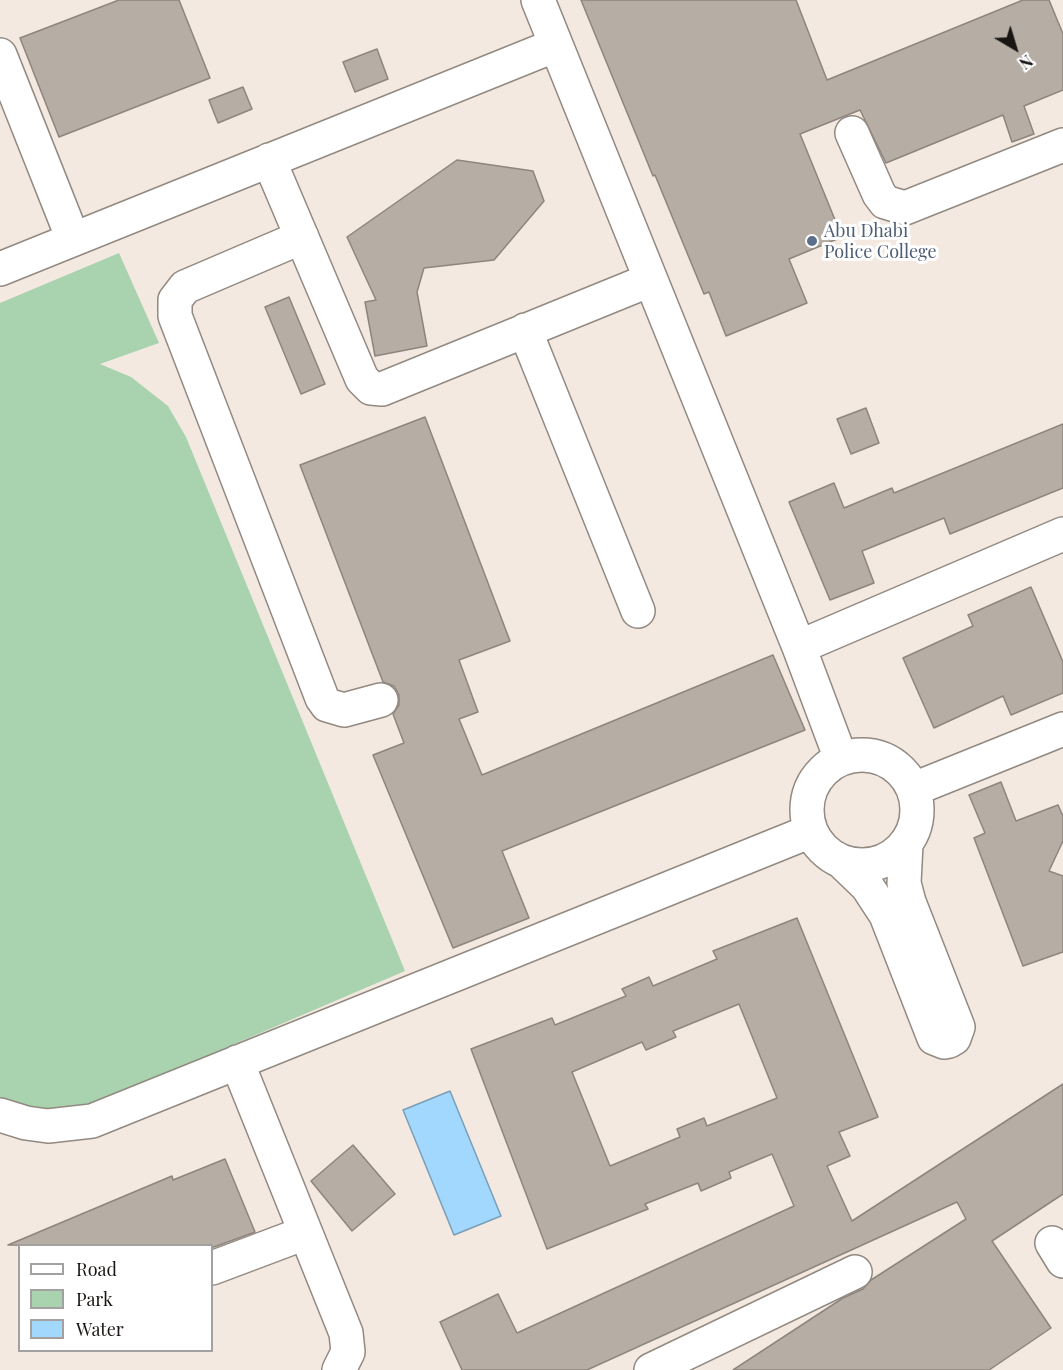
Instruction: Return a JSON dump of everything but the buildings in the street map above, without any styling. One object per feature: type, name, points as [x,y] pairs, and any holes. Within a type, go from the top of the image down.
[{"type":"lane","points":[[538,0],[799,647],[841,759]]},
{"type":"lane","points":[[0,269],[556,45]]},
{"type":"lane","points":[[0,55],[73,239]]},
{"type":"lane","points":[[852,133],[879,194],[885,202],[905,208],[1063,145]]},
{"type":"lane","points":[[269,160],[362,379],[371,388],[382,389],[650,280]]},
{"type":"lane","points":[[302,237],[185,287],[175,300],[175,316],[322,698],[327,705],[344,710],[381,700]]},
{"type":"lane","points":[[525,330],[639,611]]},
{"type":"lane","points":[[799,647],[1063,534]]},
{"type":"lane","points":[[914,789],[1063,729]]},
{"type":"lane","points":[[870,755],[884,759],[906,776],[914,789],[917,817],[906,844],[904,883],[909,902],[958,1027],[954,1038],[949,1041],[938,1041],[931,1033],[886,915],[867,886],[823,849],[811,831],[807,810],[811,789],[829,766],[841,759],[870,755]]},
{"type":"lane","points":[[0,1115],[26,1123],[48,1126],[92,1120],[811,831]]},
{"type":"lane","points":[[840,861],[855,865],[883,861],[906,844]]},
{"type":"lane","points":[[237,1062],[348,1342],[346,1361],[339,1370]]},
{"type":"lane","points":[[213,1268],[305,1233]]},
{"type":"lane","points":[[651,1370],[855,1272]]},
{"type":"green space","points":[[119,253],[159,343],[100,364],[131,377],[168,406],[186,437],[405,971],[83,1109],[39,1113],[6,1103],[0,1098],[0,303]]},
{"type":"water","points":[[450,1091],[501,1216],[454,1235],[403,1110]]},
{"type":"place","name":"Abu Dhabi Police College","points":[[812,241]]}]
